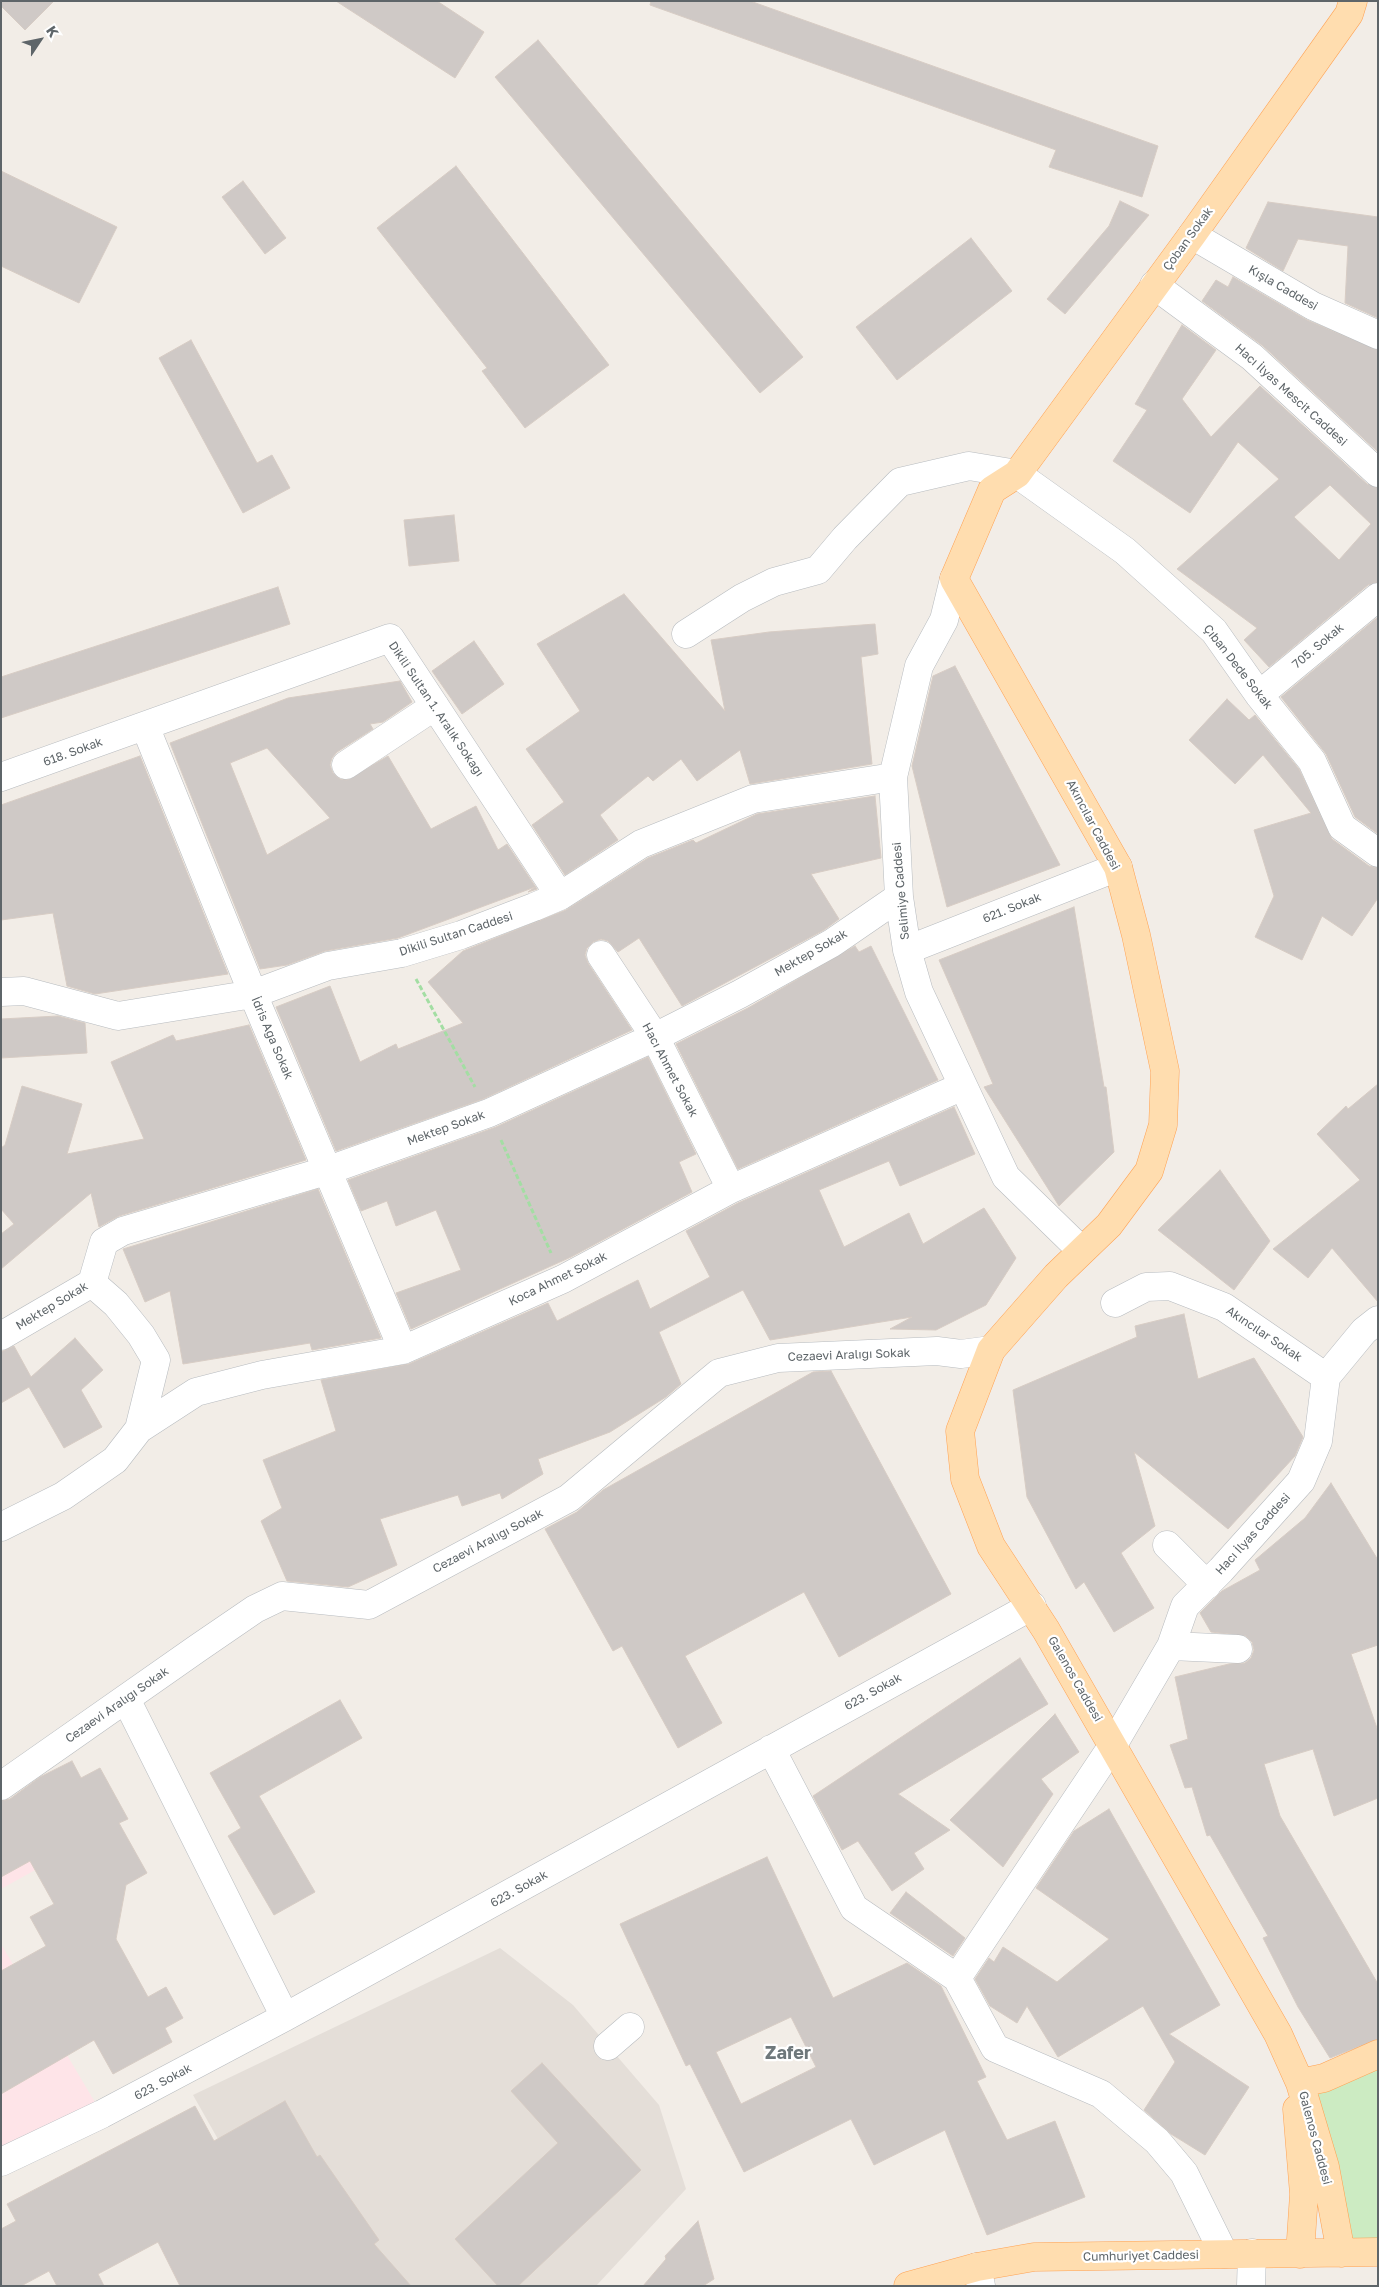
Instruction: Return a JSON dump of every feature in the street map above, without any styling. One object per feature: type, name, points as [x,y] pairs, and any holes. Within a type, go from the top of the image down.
[{"type":"main road","name":"Çoban Sokak","points":[[1017,474],[1192,235],[1348,14],[1353,1]]},
{"type":"main road","points":[[954,579],[992,490],[1017,474]]},
{"type":"main road","name":"Akıncılar Caddesi","points":[[954,579],[1118,867],[1136,935],[1165,1071],[1163,1125],[1149,1171],[1109,1225],[1056,1276]]},
{"type":"main road","name":"Galenos Caddesi","points":[[1056,1276],[991,1350],[960,1431],[965,1479],[991,1546],[1032,1606],[1278,2034],[1300,2083],[1325,2167],[1341,2253]]},
{"type":"main road","points":[[1300,2083],[1324,2078],[1378,2054]]},
{"type":"main road","name":"Galenos Caddesi","points":[[1300,2083],[1296,2119],[1304,2194],[1300,2254]]},
{"type":"main road","name":"Cumhuriyet Caddesi","points":[[908,2286],[979,2276],[1034,2257],[1378,2252]]},
{"type":"street","name":"Kışla Caddesi","points":[[1192,235],[1313,306],[1378,335]]},
{"type":"street","name":"Hacı İlyas Mescit Caddesi","points":[[1154,285],[1252,357],[1378,473]]},
{"type":"street","points":[[686,634],[742,598],[774,582],[818,570],[900,482],[970,466],[1017,474]]},
{"type":"street","name":"Çıban Dede Sokak","points":[[1017,474],[1125,551],[1214,631],[1259,695],[1312,761],[1342,826],[1378,852]]},
{"type":"street","name":"Selimiye Caddesi","points":[[954,579],[944,620],[919,666],[893,777],[899,897],[907,950],[920,992],[1006,1177],[1081,1250]]},
{"type":"street","name":"705. Sokak","points":[[1259,695],[1378,597]]},
{"type":"street","name":"Dikili Sultan 1. Aralık Sokağı","points":[[145,726],[390,638],[560,896]]},
{"type":"street","points":[[346,765],[435,706]]},
{"type":"street","name":"618. Sokak","points":[[1,777],[145,726]]},
{"type":"street","name":"İdris Ağa Sokak","points":[[145,726],[253,994],[329,1170],[403,1350]]},
{"type":"street","name":"Dikili Sultan Caddesi","points":[[1,992],[24,990],[118,1016],[253,994],[328,966],[402,953],[461,935],[560,896],[641,844],[753,800],[893,777]]},
{"type":"street","name":"621. Sokak","points":[[907,950],[1118,867]]},
{"type":"street","name":"Mektep Sokak","points":[[1,1336],[92,1283],[104,1242],[123,1231],[329,1170],[489,1113],[655,1037],[832,943],[899,897]]},
{"type":"street","name":"Hacı Ahmet Sokak","points":[[601,955],[655,1037],[731,1189]]},
{"type":"street","name":"Koca Ahmet Sokak","points":[[138,1429],[196,1392],[262,1375],[403,1350],[563,1279],[731,1189],[963,1086]]},
{"type":"street","points":[[1,1527],[63,1496],[115,1460],[138,1429],[156,1360],[136,1328],[116,1304],[92,1283]]},
{"type":"street","name":"Akıncılar Sokak","points":[[1115,1302],[1146,1287],[1170,1286],[1224,1306],[1326,1377]]},
{"type":"street","points":[[1326,1377],[1364,1331],[1378,1320]]},
{"type":"street","name":"Cezaevi Aralığı Sokak","points":[[1,1786],[255,1610],[282,1596],[369,1605],[569,1498],[719,1373],[778,1358],[937,1351],[961,1354],[991,1350]]},
{"type":"street","name":"Hacı İlyas Caddesi","points":[[957,1978],[1113,1745],[1171,1646],[1185,1606],[1207,1585],[1301,1482],[1318,1441],[1326,1377]]},
{"type":"street","points":[[1167,1545],[1207,1585]]},
{"type":"street","name":"623. Sokak","points":[[1,2162],[102,2114],[285,2018],[1032,1606]]},
{"type":"street","points":[[1171,1646],[1238,1649]]},
{"type":"street","points":[[126,1699],[285,2018]]},
{"type":"street","points":[[771,1749],[854,1908],[957,1978],[995,2048],[1101,2094],[1157,2141],[1184,2172],[1224,2254]]},
{"type":"street","points":[[608,2046],[630,2028]]},
{"type":"street","points":[[1251,2286],[1252,2253]]},
{"type":"shaded area","points":[[1,1808],[37,1869],[1,1889]]},
{"type":"shaded area","points":[[1,1944],[102,2114],[1,2162]]},
{"type":"shaded area","points":[[500,1948],[573,2005],[659,2105],[686,2189],[596,2286],[301,2286],[193,2095]]},
{"type":"green space","points":[[1378,2054],[1378,2252],[1341,2253],[1300,2083]]},
{"type":"building","points":[[1,1],[54,1],[25,30],[1,6]]},
{"type":"building","points":[[336,1],[437,1],[484,32],[455,78]]},
{"type":"building","points":[[651,1],[750,1],[1158,146],[1142,197],[1049,167],[1056,150],[650,5]]},
{"type":"building","points":[[538,40],[803,357],[760,393],[495,77]]},
{"type":"building","points":[[456,166],[609,365],[525,428],[482,371],[487,368],[377,228]]},
{"type":"building","points":[[1,171],[117,227],[79,303],[1,266]]},
{"type":"building","points":[[243,181],[286,238],[265,254],[222,197]]},
{"type":"building","points":[[1120,201],[1149,215],[1065,314],[1047,299],[1109,226]]},
{"type":"building","points":[[1268,202],[1378,217],[1378,318],[1345,303],[1348,246],[1298,239],[1283,271],[1246,248]]},
{"type":"building","points":[[971,238],[1012,291],[897,380],[856,327]]},
{"type":"building","points":[[1233,277],[1307,320],[1378,350],[1378,452],[1263,346],[1202,301],[1216,280],[1228,287]]},
{"type":"building","points":[[1182,325],[1216,350],[1182,399],[1211,437],[1260,386],[1367,484],[1378,488],[1378,582],[1368,585],[1269,667],[1244,640],[1257,628],[1177,569],[1279,479],[1238,442],[1190,513],[1113,461],[1147,410],[1135,404]],"holes":[[[1330,485],[1371,524],[1339,560],[1294,517]]]},
{"type":"building","points":[[191,340],[257,463],[272,455],[290,488],[243,513],[159,358]]},
{"type":"building","points":[[454,515],[459,561],[409,566],[404,520]]},
{"type":"building","points":[[278,587],[290,624],[1,718],[1,677]]},
{"type":"building","points":[[624,594],[725,711],[711,640],[769,632],[875,624],[878,654],[861,657],[872,764],[750,784],[740,750],[697,781],[681,759],[653,781],[648,776],[600,815],[618,840],[565,875],[532,825],[564,802],[526,749],[580,711],[537,644]]},
{"type":"building","points":[[1378,617],[1378,834],[1355,817],[1326,754],[1281,697]]},
{"type":"building","points":[[474,641],[504,684],[462,714],[432,671]]},
{"type":"building","points":[[955,666],[1060,865],[947,907],[912,766],[933,676]]},
{"type":"building","points":[[400,681],[412,702],[383,722],[370,724],[373,729],[337,752],[332,758],[330,765],[333,773],[340,779],[347,780],[388,756],[431,829],[476,806],[498,850],[507,844],[537,889],[528,892],[535,887],[398,938],[325,951],[287,965],[260,969],[170,743],[288,698]],"holes":[[[267,748],[330,818],[267,855],[230,763]]]},
{"type":"building","points":[[1227,699],[1249,720],[1255,715],[1299,769],[1332,839],[1369,866],[1378,868],[1378,898],[1352,936],[1322,916],[1302,960],[1255,937],[1274,896],[1254,830],[1311,813],[1263,755],[1235,784],[1189,740]]},
{"type":"building","points":[[140,756],[228,974],[95,994],[67,986],[53,913],[1,920],[1,805]]},
{"type":"building","points":[[875,796],[881,858],[811,874],[839,919],[824,930],[682,1006],[639,938],[618,952],[608,941],[601,939],[593,942],[587,948],[585,955],[588,963],[632,1030],[483,1099],[336,1151],[276,1007],[330,986],[360,1062],[396,1044],[398,1049],[463,1023],[428,982],[463,951],[566,910],[648,858],[693,840],[696,843],[757,814]]},
{"type":"building","points":[[1074,907],[1104,1087],[1106,1087],[1114,1152],[1059,1206],[984,1087],[993,1084],[939,960]]},
{"type":"building","points":[[855,946],[859,952],[871,946],[938,1080],[738,1169],[676,1044],[748,1008]]},
{"type":"building","points":[[58,1016],[85,1023],[87,1053],[1,1058],[1,1019]]},
{"type":"building","points":[[249,1025],[306,1160],[119,1216],[99,1227],[91,1193],[1,1269],[1,1234],[14,1224],[1,1209],[1,1148],[5,1145],[22,1086],[82,1104],[67,1154],[144,1139],[111,1062],[173,1035],[176,1041]]},
{"type":"building","points":[[648,1057],[696,1154],[679,1162],[692,1192],[571,1257],[411,1329],[396,1293],[461,1270],[436,1210],[396,1226],[387,1201],[361,1211],[348,1180],[496,1127]]},
{"type":"building","points":[[1378,1084],[1378,1302],[1332,1248],[1308,1278],[1273,1249],[1360,1180],[1317,1134],[1346,1106],[1348,1109]]},
{"type":"building","points":[[954,1107],[975,1154],[900,1186],[889,1161],[819,1190],[844,1247],[909,1213],[923,1244],[984,1208],[1016,1258],[986,1305],[936,1330],[890,1329],[912,1317],[770,1340],[743,1290],[659,1332],[681,1384],[666,1397],[610,1432],[538,1459],[543,1474],[502,1499],[500,1493],[462,1506],[458,1495],[380,1519],[397,1565],[348,1587],[287,1581],[261,1521],[282,1508],[263,1460],[336,1431],[321,1380],[409,1364],[548,1303],[557,1321],[638,1280],[650,1309],[710,1277],[686,1231],[738,1203]]},
{"type":"building","points":[[1220,1170],[1270,1241],[1234,1290],[1158,1230]]},
{"type":"building","points":[[318,1189],[381,1338],[312,1350],[310,1343],[183,1364],[170,1291],[145,1302],[123,1249]]},
{"type":"building","points":[[1184,1314],[1198,1379],[1254,1358],[1303,1437],[1295,1456],[1228,1529],[1134,1452],[1155,1526],[1121,1553],[1154,1608],[1114,1632],[1084,1582],[1076,1589],[1027,1497],[1013,1390],[1137,1337],[1135,1326]]},
{"type":"building","points":[[75,1338],[103,1370],[81,1390],[102,1427],[64,1448],[29,1387],[1,1403],[1,1352],[14,1346],[31,1377]]},
{"type":"building","points":[[831,1371],[951,1594],[839,1657],[804,1592],[685,1656],[722,1723],[678,1748],[622,1646],[613,1651],[545,1529],[577,1512],[603,1490],[813,1372]]},
{"type":"building","points":[[1331,1483],[1378,1560],[1378,1645],[1351,1654],[1378,1731],[1378,1798],[1334,1816],[1313,1749],[1264,1764],[1280,1816],[1378,1984],[1378,2039],[1330,2058],[1298,2007],[1263,1938],[1268,1936],[1210,1835],[1207,1836],[1192,1787],[1185,1788],[1170,1745],[1188,1739],[1175,1677],[1229,1664],[1245,1663],[1251,1658],[1254,1650],[1252,1642],[1246,1636],[1211,1632],[1200,1613],[1222,1591],[1260,1570],[1255,1560],[1305,1518]]},
{"type":"building","points":[[1020,1658],[1048,1704],[898,1794],[950,1830],[914,1853],[924,1869],[892,1891],[858,1841],[842,1850],[813,1796]]},
{"type":"building","points":[[340,1700],[362,1738],[259,1796],[315,1892],[274,1915],[228,1836],[241,1828],[210,1773]]},
{"type":"building","points":[[1055,1714],[1079,1752],[1041,1779],[1053,1794],[1003,1867],[950,1820]]},
{"type":"building","points":[[72,1761],[81,1778],[100,1768],[128,1819],[119,1823],[147,1873],[126,1885],[116,1939],[148,1997],[166,1987],[183,2018],[165,2028],[172,2042],[113,2074],[94,2040],[1,2094],[1,1971],[46,1946],[30,1917],[54,1904],[30,1861],[1,1877],[1,1801],[10,1799],[40,1777]]},
{"type":"building","points":[[1109,1809],[1220,2005],[1169,2034],[1249,2087],[1205,2155],[1171,2134],[1144,2110],[1175,2062],[1143,2006],[1058,2057],[1027,2006],[1017,2023],[990,2006],[975,1979],[989,1958],[994,1962],[1003,1947],[1057,1982],[1109,1939],[1036,1888],[1074,1831]]},
{"type":"building","points":[[767,1857],[833,1998],[907,1963],[941,1986],[986,2077],[977,2081],[1007,2140],[1055,2121],[1085,2197],[987,2235],[945,2130],[874,2165],[851,2119],[744,2172],[690,2064],[686,2066],[620,1924]],"holes":[[[791,2017],[816,2067],[741,2104],[716,2052]]]},
{"type":"building","points":[[906,1892],[965,1938],[953,1956],[890,1913]]},
{"type":"building","points":[[542,2063],[641,2170],[518,2286],[498,2286],[455,2239],[558,2143],[511,2091]]},
{"type":"building","points":[[285,2101],[317,2157],[320,2155],[379,2240],[374,2244],[411,2286],[180,2286],[158,2242],[98,2274],[104,2286],[57,2286],[49,2271],[21,2286],[1,2286],[1,2229],[16,2221],[7,2204],[195,2106],[214,2141]]},
{"type":"building","points":[[698,2221],[714,2279],[703,2286],[643,2286],[666,2259],[665,2256]]},
{"type":"district","name":"Zafer","points":[[788,2053]]}]
